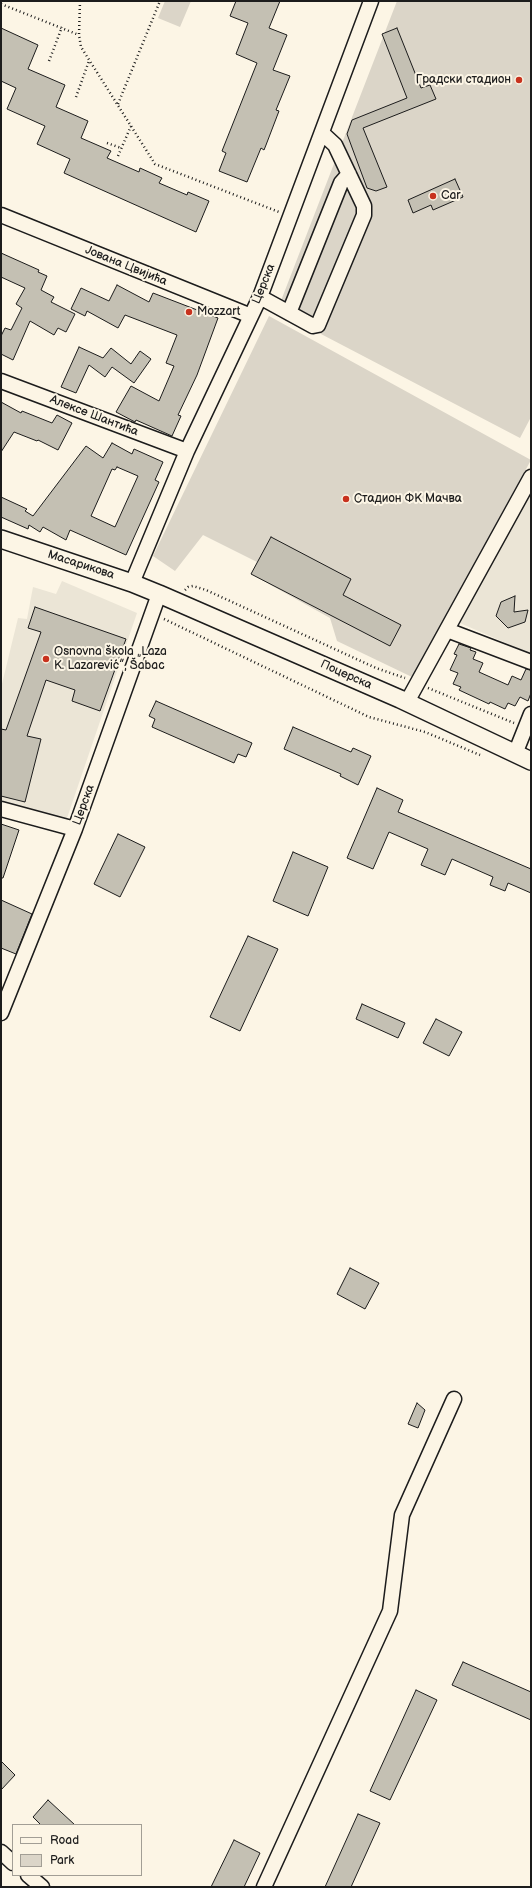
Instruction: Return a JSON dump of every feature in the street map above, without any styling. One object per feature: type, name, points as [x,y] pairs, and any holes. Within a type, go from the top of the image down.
[{"type":"main road","name":"Масарикова","points":[[1,539],[132,582],[159,594]]},
{"type":"main road","name":"Поцерска","points":[[159,594],[408,702],[531,761]]},
{"type":"street","name":"Церска","points":[[132,582],[187,451],[260,297],[371,1]]},
{"type":"street","points":[[260,297],[313,326],[318,325],[364,215],[364,206],[335,145],[322,133]]},
{"type":"street","points":[[290,313],[341,183],[349,174]]},
{"type":"street","name":"Јована Цвијића","points":[[1,215],[251,316]]},
{"type":"street","name":"Алексе Шантића","points":[[1,381],[187,451]]},
{"type":"street","points":[[408,702],[531,476]]},
{"type":"street","name":"Церска","points":[[1,1013],[75,829],[159,594]]},
{"type":"street","points":[[448,630],[531,662]]},
{"type":"street","points":[[515,754],[531,714]]},
{"type":"street","points":[[1,809],[75,829]]},
{"type":"street","points":[[264,1887],[390,1611],[402,1515],[454,1399]]},
{"type":"street","points":[[1,1852],[12,1862]]},
{"type":"street","points":[[29,1876],[42,1887]]},
{"type":"path","points":[[80,1],[79,35],[81,47],[156,164],[290,217]]},
{"type":"path","points":[[118,105],[160,1]]},
{"type":"path","points":[[1,4],[79,35]]},
{"type":"path","points":[[49,61],[62,27]]},
{"type":"path","points":[[76,97],[89,61]]},
{"type":"path","points":[[118,156],[131,125]]},
{"type":"path","points":[[108,143],[121,148]]},
{"type":"path","points":[[180,603],[183,593],[188,587],[193,586],[206,590],[368,664],[525,728]]},
{"type":"path","points":[[152,614],[369,717],[426,732],[483,756]]},
{"type":"shaded area","points":[[531,490],[531,654],[460,623]]},
{"type":"shaded area","points":[[62,581],[137,613],[66,821],[1,804],[1,688],[18,618],[27,619],[33,587],[56,594]]},
{"type":"green space","points":[[165,1],[191,1],[180,27],[158,18]]},
{"type":"green space","points":[[397,1],[531,1],[531,417],[520,438],[277,311]]},
{"type":"green space","name":"Стадион ФК Мачва","points":[[269,316],[531,460],[412,677],[337,641],[330,618],[251,574],[257,562],[203,535],[175,571],[153,556]]},
{"type":"building","points":[[236,1],[280,1],[269,28],[287,35],[273,70],[290,76],[276,110],[279,111],[264,150],[261,148],[247,182],[219,171],[226,153],[222,151],[257,63],[236,54],[248,23],[230,16]]},
{"type":"building","points":[[1,28],[38,45],[28,69],[65,85],[56,107],[88,121],[81,138],[111,151],[107,158],[139,172],[140,168],[162,178],[159,183],[187,195],[188,192],[209,201],[196,232],[64,173],[70,159],[37,144],[45,126],[7,109],[16,88],[1,81]]},
{"type":"building","points":[[397,28],[421,88],[430,85],[436,99],[363,128],[387,187],[376,191],[367,188],[347,134],[352,120],[407,98],[382,34]]},
{"type":"building","points":[[455,179],[463,197],[433,210],[431,205],[413,213],[408,200]]},
{"type":"building","points":[[1,253],[39,270],[38,272],[47,276],[41,290],[54,297],[51,302],[75,314],[66,332],[58,328],[54,335],[30,321],[13,360],[1,354],[1,336],[5,328],[11,330],[22,308],[16,304],[25,288],[1,277]]},
{"type":"building","points":[[117,285],[149,302],[153,293],[218,318],[197,375],[178,415],[181,416],[172,436],[136,420],[135,422],[116,412],[131,386],[159,401],[174,366],[166,363],[177,335],[125,315],[118,328],[87,311],[85,316],[71,309],[81,288],[109,301]]},
{"type":"building","points":[[79,347],[103,358],[111,348],[131,364],[140,351],[151,359],[134,383],[112,367],[105,377],[89,365],[76,393],[61,387]]},
{"type":"building","points":[[1,402],[21,413],[22,411],[52,423],[57,415],[72,423],[58,450],[38,440],[37,441],[14,432],[1,452]]},
{"type":"building","points":[[112,443],[132,454],[134,449],[163,462],[155,480],[159,482],[126,555],[70,530],[66,540],[43,527],[40,532],[29,525],[28,529],[1,517],[1,497],[27,509],[25,511],[33,516],[86,446],[103,458]],"holes":[[[117,467],[138,476],[115,527],[91,516],[112,469],[115,470]]]},
{"type":"building","points":[[271,537],[351,579],[343,595],[401,625],[390,646],[251,574]]},
{"type":"building","points":[[515,596],[514,612],[528,610],[525,622],[508,628],[496,616],[501,602]]},
{"type":"building","points":[[35,607],[126,639],[100,711],[72,701],[75,690],[46,680],[27,736],[41,739],[25,802],[1,796],[1,729],[6,730],[41,632],[28,628]]},
{"type":"building","points":[[459,644],[471,648],[470,650],[476,652],[473,659],[483,663],[479,672],[508,685],[512,676],[521,680],[526,669],[531,670],[531,693],[528,701],[520,697],[515,706],[508,703],[505,709],[490,702],[489,704],[459,690],[461,687],[453,684],[458,673],[450,670],[457,655],[454,654]]},
{"type":"building","points":[[156,701],[252,743],[246,757],[238,754],[234,763],[152,727],[155,719],[149,716]]},
{"type":"building","points":[[293,727],[351,752],[353,748],[371,756],[358,785],[340,776],[341,774],[284,749]]},
{"type":"building","points":[[377,788],[403,800],[398,812],[531,869],[531,893],[508,883],[505,891],[490,885],[493,877],[452,859],[445,875],[421,865],[428,849],[389,832],[373,869],[347,858]]},
{"type":"building","points":[[1,824],[19,830],[3,878],[1,878]]},
{"type":"building","points":[[118,834],[145,847],[120,897],[94,884]]},
{"type":"building","points":[[293,852],[328,867],[308,916],[273,901]]},
{"type":"building","points":[[1,900],[32,914],[16,954],[1,948]]},
{"type":"building","points":[[248,936],[278,949],[240,1031],[210,1017]]},
{"type":"building","points":[[362,1004],[405,1023],[398,1038],[356,1019]]},
{"type":"building","points":[[436,1019],[462,1032],[449,1056],[423,1043]]},
{"type":"building","points":[[350,1268],[379,1283],[365,1309],[337,1294]]},
{"type":"building","points":[[417,1403],[425,1410],[418,1428],[408,1424]]},
{"type":"building","points":[[463,1662],[531,1692],[531,1720],[452,1685]]},
{"type":"building","points":[[416,1690],[437,1700],[390,1800],[370,1791]]},
{"type":"building","points":[[1,1761],[15,1775],[1,1790]]},
{"type":"building","points":[[48,1800],[74,1824],[40,1824],[33,1817]]},
{"type":"building","points":[[358,1814],[380,1823],[351,1887],[325,1887]]},
{"type":"building","points":[[234,1840],[260,1853],[244,1887],[211,1887]]},
{"type":"place","name":"Градски стадион","points":[[519,80]]},
{"type":"place","name":"Car","points":[[433,196]]},
{"type":"place","name":"Mozzart","points":[[189,312]]},
{"type":"place","name":"Стадион ФК Мачва","points":[[346,499]]},
{"type":"place","name":"Osnovna škola „Laza K. Lazarević”, Šabac","points":[[46,659]]}]
